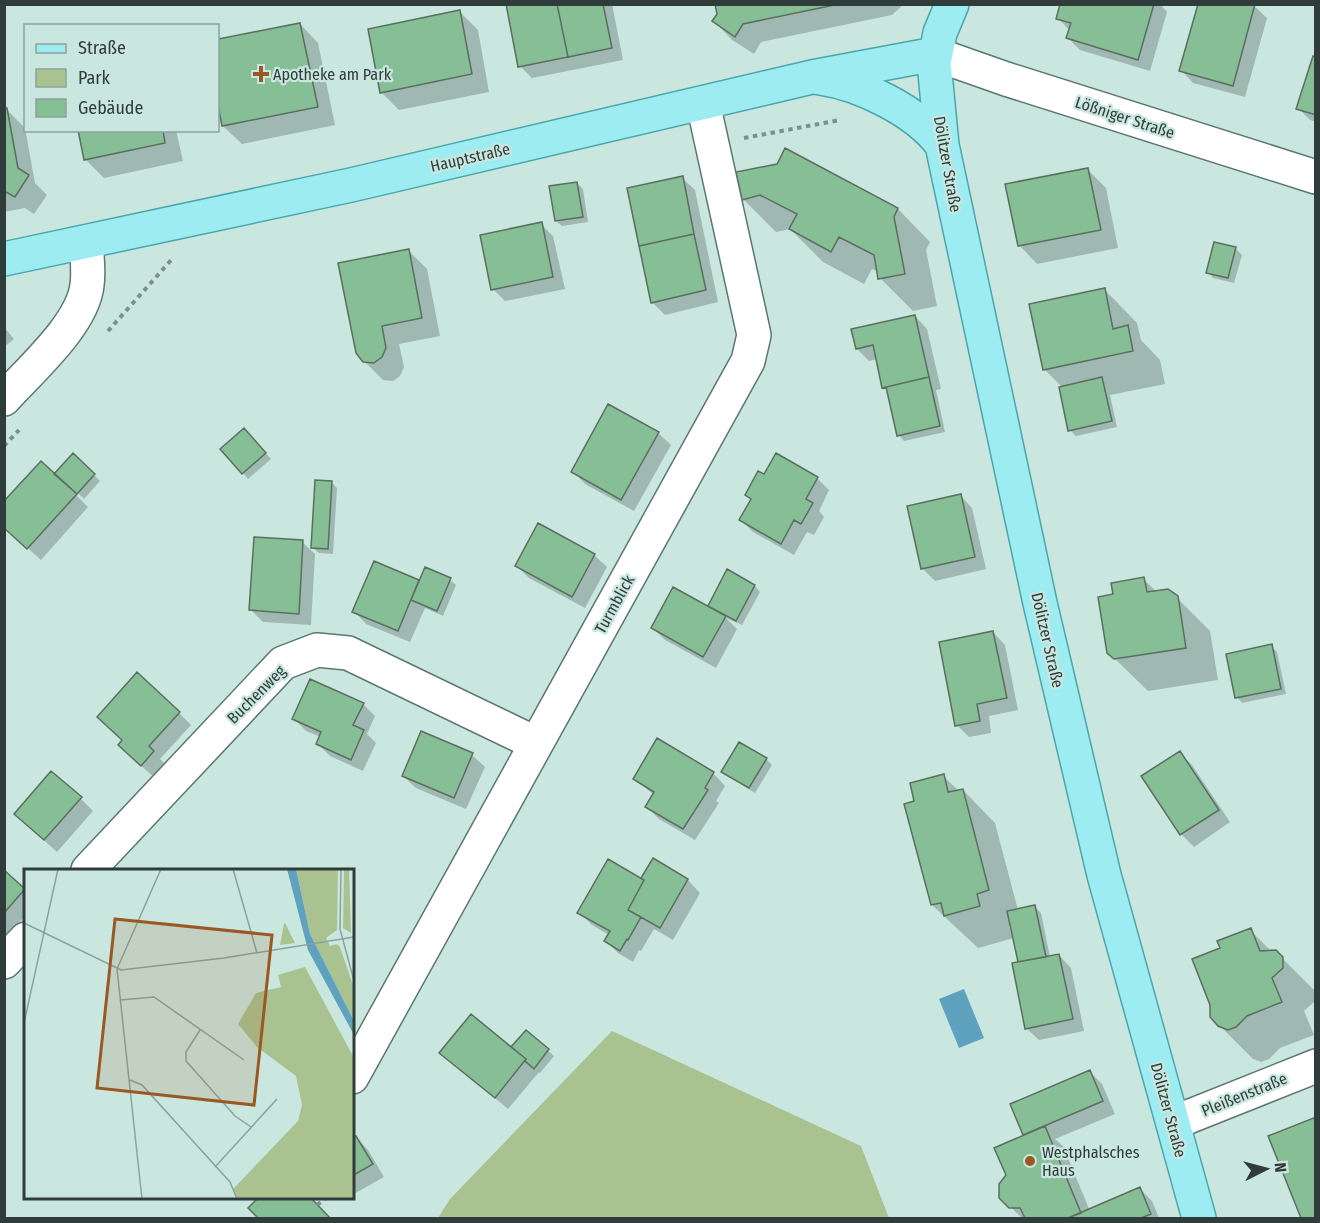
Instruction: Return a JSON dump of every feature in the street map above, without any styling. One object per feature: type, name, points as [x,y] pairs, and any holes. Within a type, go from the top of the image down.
[{"type":"main road","name":"Dölitzer Straße","points":[[952,4],[940,33],[935,54],[935,84],[942,145],[1040,603],[1104,875],[1199,1218]]},
{"type":"main road","name":"Hauptstraße","points":[[4,259],[362,183],[812,77],[935,54]]},
{"type":"main road","points":[[812,77],[848,84],[879,98],[916,120],[942,145]]},
{"type":"street","name":"Lößniger Straße","points":[[935,54],[1006,80],[1316,177]]},
{"type":"street","name":"Turmblick","points":[[354,1073],[748,361],[754,335],[703,103]]},
{"type":"street","points":[[4,399],[69,327],[81,309],[87,286],[86,243]]},
{"type":"street","name":"Buchenweg","points":[[89,869],[283,663],[317,650],[348,653],[535,743]]},
{"type":"street","points":[[4,962],[24,941]]},
{"type":"street","name":"Pleißenstraße","points":[[1173,1122],[1316,1066]]},
{"type":"path","points":[[103,336],[180,250]]},
{"type":"path","points":[[4,446],[20,429]]},
{"type":"path","points":[[317,1205],[324,1199]]},
{"type":"green space","points":[[612,1031],[861,1146],[889,1218],[438,1218],[450,1199]]},
{"type":"water","points":[[964,989],[984,1038],[959,1048],[939,999]]},
{"type":"building","points":[[506,4],[557,4],[568,57],[518,67]]},
{"type":"building","points":[[557,4],[603,4],[612,48],[568,57]]},
{"type":"building","points":[[715,4],[839,4],[743,24],[735,37],[712,21],[717,14]]},
{"type":"building","points":[[1060,4],[1154,4],[1138,60],[1066,38],[1071,23],[1056,19]]},
{"type":"building","points":[[1198,4],[1255,4],[1233,86],[1179,71]]},
{"type":"building","points":[[460,10],[472,74],[380,93],[368,29]]},
{"type":"building","points":[[300,23],[318,107],[222,126],[219,110],[219,39]]},
{"type":"building","points":[[1313,56],[1316,57],[1316,115],[1296,109]]},
{"type":"building","points":[[4,108],[7,108],[18,168],[29,175],[15,197],[4,191]]},
{"type":"building","points":[[78,132],[163,132],[165,143],[84,160]]},
{"type":"building","points":[[785,148],[898,208],[894,217],[905,274],[878,279],[874,255],[839,237],[831,252],[789,229],[797,214],[760,195],[742,200],[736,172],[777,164]]},
{"type":"building","points":[[1088,168],[1101,230],[1018,246],[1005,184]]},
{"type":"building","points":[[683,176],[694,234],[639,246],[627,188]]},
{"type":"building","points":[[577,182],[583,217],[555,221],[549,186]]},
{"type":"building","points":[[542,222],[553,277],[491,290],[480,235]]},
{"type":"building","points":[[694,234],[706,290],[651,303],[639,246]]},
{"type":"building","points":[[1214,242],[1236,247],[1228,278],[1206,273]]},
{"type":"building","points":[[409,249],[422,318],[382,326],[386,348],[382,357],[374,363],[363,362],[356,353],[338,263]]},
{"type":"building","points":[[1105,288],[1113,329],[1128,325],[1133,351],[1043,370],[1029,304]]},
{"type":"building","points":[[915,315],[929,377],[882,388],[873,345],[856,349],[851,329]]},
{"type":"building","points":[[929,377],[940,426],[897,436],[886,387]]},
{"type":"building","points":[[1102,377],[1112,421],[1068,431],[1059,387]]},
{"type":"building","points":[[608,404],[659,432],[621,500],[571,472]]},
{"type":"building","points":[[244,428],[266,453],[242,474],[220,449]]},
{"type":"building","points":[[73,453],[95,474],[77,494],[54,474]]},
{"type":"building","points":[[776,453],[818,477],[806,499],[813,503],[801,524],[794,520],[781,544],[739,520],[751,499],[745,495],[758,471],[764,474]]},
{"type":"building","points":[[41,461],[77,494],[27,549],[4,528],[4,501]]},
{"type":"building","points":[[315,480],[332,481],[328,549],[311,548]]},
{"type":"building","points":[[961,494],[975,557],[921,569],[907,506]]},
{"type":"building","points":[[538,523],[595,554],[572,597],[515,566]]},
{"type":"building","points":[[254,537],[303,540],[299,614],[249,610]]},
{"type":"building","points":[[374,561],[419,580],[398,631],[352,612]]},
{"type":"building","points":[[425,567],[451,578],[437,611],[411,600]]},
{"type":"building","points":[[727,569],[755,585],[736,621],[708,606]]},
{"type":"building","points":[[1144,577],[1147,592],[1168,589],[1178,596],[1186,648],[1114,659],[1107,653],[1098,597],[1113,594],[1111,583]]},
{"type":"building","points":[[673,587],[726,616],[703,657],[651,628]]},
{"type":"building","points":[[993,631],[1007,698],[977,704],[980,721],[955,726],[939,642]]},
{"type":"building","points":[[1272,644],[1281,689],[1235,698],[1226,654]]},
{"type":"building","points":[[137,672],[180,712],[149,746],[154,751],[141,766],[118,745],[122,740],[97,717]]},
{"type":"building","points":[[310,679],[364,703],[353,725],[364,730],[351,760],[316,744],[321,732],[292,719]]},
{"type":"building","points":[[421,731],[473,753],[454,798],[402,776]]},
{"type":"building","points":[[657,738],[714,772],[705,788],[708,790],[683,829],[645,807],[654,792],[633,779]]},
{"type":"building","points":[[739,742],[767,758],[749,788],[721,772]]},
{"type":"building","points":[[1180,751],[1219,810],[1180,835],[1141,776]]},
{"type":"building","points":[[51,771],[82,797],[44,840],[14,814]]},
{"type":"building","points":[[944,774],[948,792],[963,789],[989,890],[977,894],[980,906],[944,916],[941,903],[931,905],[904,804],[914,801],[910,783]]},
{"type":"building","points":[[653,858],[688,879],[660,928],[628,910],[644,880],[641,878]]},
{"type":"building","points":[[608,859],[644,880],[628,910],[641,917],[620,951],[604,941],[610,931],[577,913]]},
{"type":"building","points":[[4,870],[24,890],[4,913]]},
{"type":"building","points":[[1035,905],[1046,957],[1018,962],[1007,911]]},
{"type":"building","points":[[1251,928],[1260,951],[1276,950],[1283,957],[1283,968],[1272,978],[1282,1002],[1247,1016],[1236,1027],[1228,1030],[1218,1026],[1210,1017],[1210,1005],[1192,959],[1220,948],[1217,941]]},
{"type":"building","points":[[1059,954],[1073,1019],[1025,1029],[1012,963]]},
{"type":"building","points":[[471,1014],[526,1059],[495,1098],[439,1053]]},
{"type":"building","points":[[526,1030],[549,1049],[534,1069],[511,1047]]},
{"type":"building","points":[[1090,1070],[1103,1101],[1023,1135],[1010,1104]]},
{"type":"building","points":[[1316,1117],[1316,1218],[1301,1218],[1268,1136]]},
{"type":"building","name":"Westphalsches Haus","points":[[1045,1126],[1081,1213],[1068,1218],[1025,1218],[1020,1208],[1009,1208],[999,1198],[999,1184],[1006,1175],[994,1148]]},
{"type":"building","points":[[356,1136],[373,1164],[354,1175],[354,1137]]},
{"type":"building","points":[[1140,1187],[1151,1214],[1141,1218],[1068,1218]]},
{"type":"building","points":[[257,1199],[312,1199],[330,1218],[258,1218],[248,1208]]},
{"type":"place","name":"Apotheke am Park","points":[[261,74]]},
{"type":"place","name":"Westphalsches Haus","points":[[1030,1161]]}]
